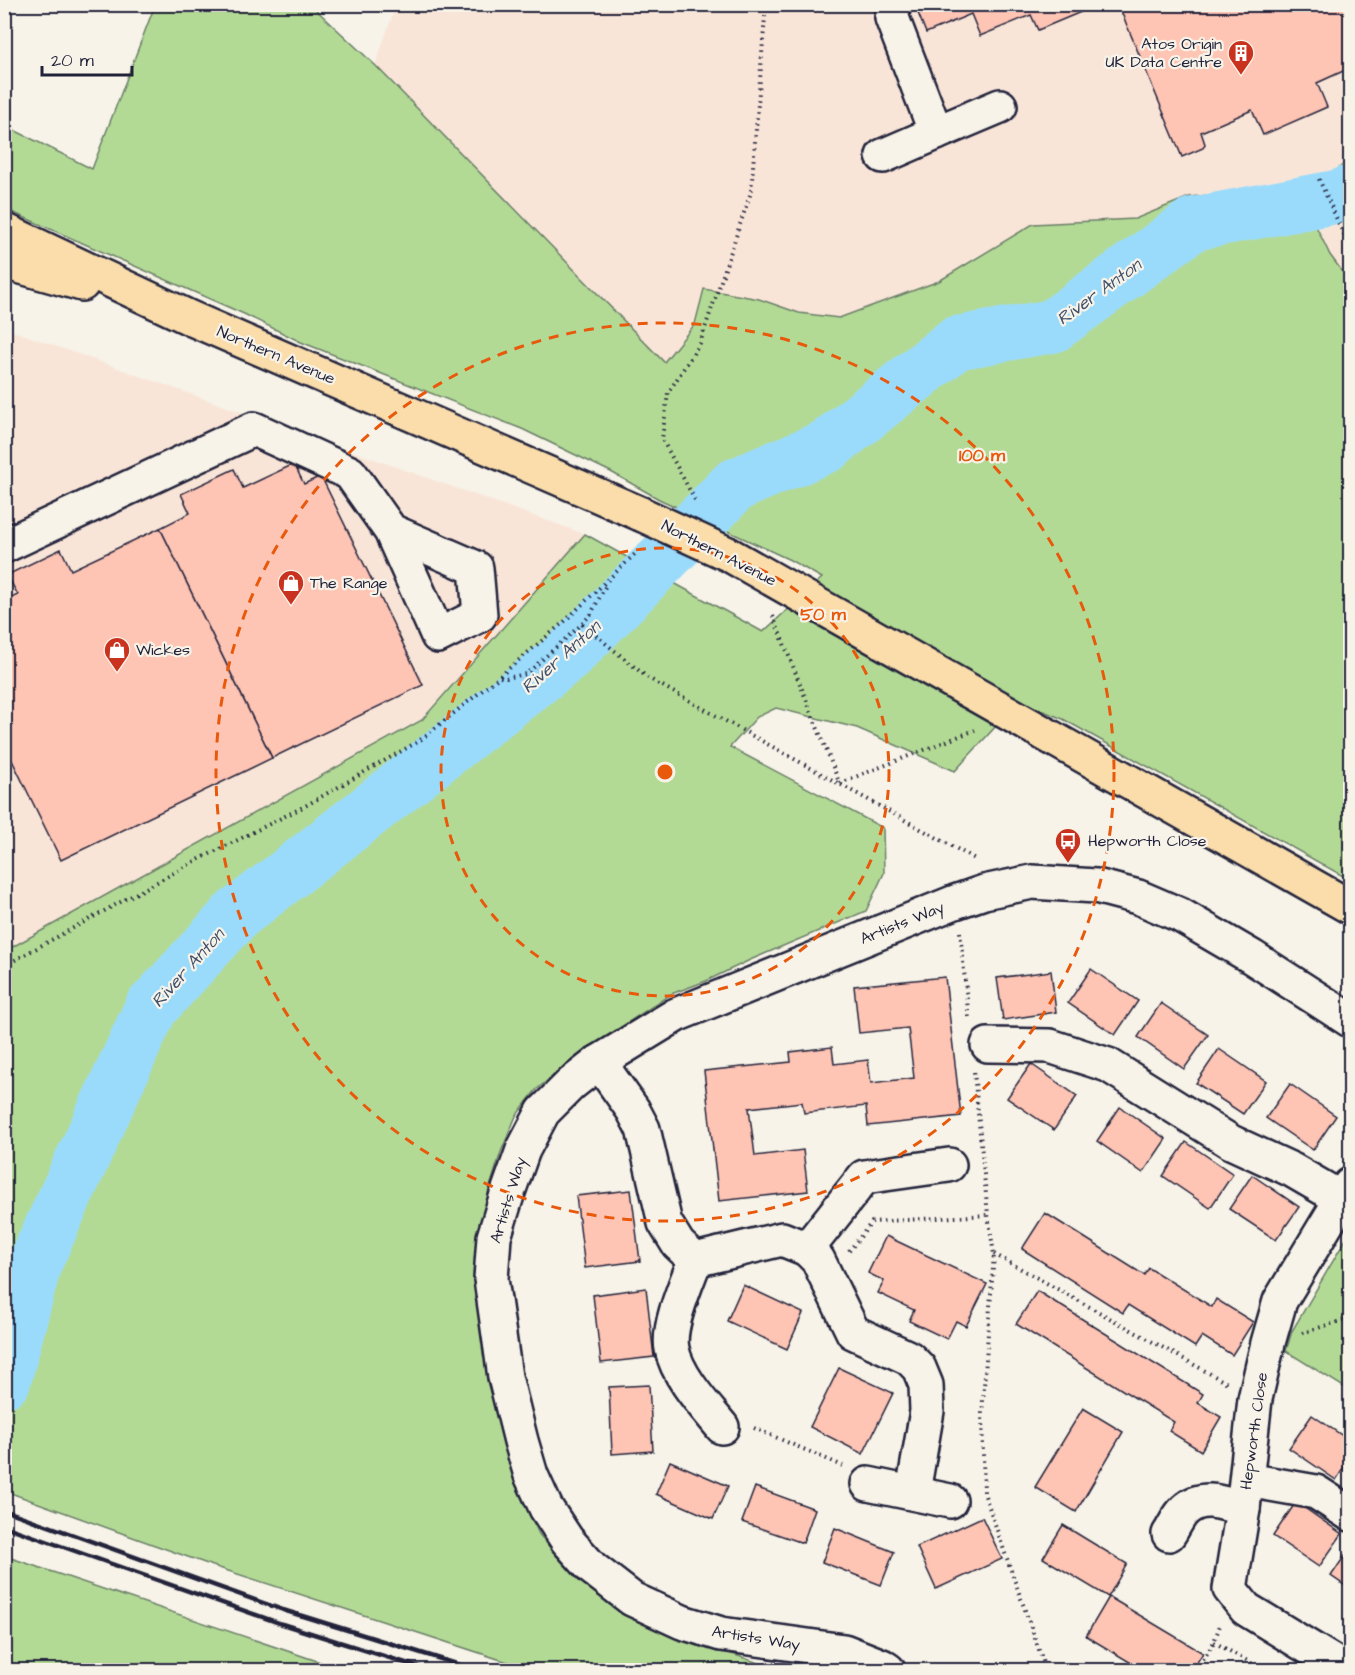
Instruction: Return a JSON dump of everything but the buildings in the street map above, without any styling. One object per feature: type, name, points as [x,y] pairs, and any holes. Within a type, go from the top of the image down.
[{"type":"main road","name":"Northern Avenue","points":[[4,230],[190,318],[728,554],[1350,907]]},
{"type":"main road","name":"Northern Avenue","points":[[4,262],[190,318]]},
{"type":"street","points":[[893,4],[892,18],[936,133]]},
{"type":"street","points":[[883,156],[1000,106]]},
{"type":"street","points":[[4,546],[254,429],[350,473],[391,531]]},
{"type":"street","name":"Artists Way","points":[[888,1671],[882,1666],[844,1651],[721,1634],[682,1622],[632,1599],[592,1568],[567,1540],[546,1508],[528,1464],[505,1377],[491,1279],[494,1237],[507,1195],[523,1150],[543,1112],[571,1084],[599,1062],[676,1015],[955,902],[984,892],[1032,882],[1096,886],[1138,897],[1180,915],[1252,957],[1350,1020]]},
{"type":"street","points":[[977,1045],[1050,1046],[1108,1065],[1231,1142],[1346,1192]]},
{"type":"street","points":[[599,1062],[633,1110],[643,1129],[665,1223],[678,1244],[695,1260]]},
{"type":"street","points":[[807,1249],[864,1177],[949,1165]]},
{"type":"street","name":"Hepworth Close","points":[[1230,1589],[1245,1494],[1255,1399],[1280,1301],[1346,1192]]},
{"type":"street","points":[[695,1260],[782,1239],[807,1249],[818,1260],[853,1332],[909,1358],[919,1368],[926,1385],[927,1411],[913,1492]]},
{"type":"street","points":[[695,1260],[673,1324],[671,1347],[676,1365],[722,1427]]},
{"type":"street","points":[[868,1484],[950,1501]]},
{"type":"street","points":[[1169,1534],[1184,1511],[1199,1502],[1245,1494],[1316,1492],[1350,1514]]},
{"type":"street","points":[[1230,1589],[1246,1609],[1346,1671]]},
{"type":"path","points":[[694,500],[662,439],[668,393],[700,343],[751,192],[766,4]]},
{"type":"path","points":[[1319,179],[1350,249]]},
{"type":"path","points":[[4,966],[188,865],[305,806],[419,741],[565,621],[637,552]]},
{"type":"path","points":[[499,677],[526,674],[591,615],[608,580]]},
{"type":"path","points":[[772,614],[839,783]]},
{"type":"path","points":[[582,624],[648,678],[982,863]]},
{"type":"path","points":[[839,783],[982,727]]},
{"type":"path","points":[[955,902],[977,1045],[988,1215],[994,1254],[982,1413],[984,1493],[1046,1671]]},
{"type":"path","points":[[827,1280],[872,1222],[988,1215]]},
{"type":"path","points":[[994,1254],[1255,1399]]},
{"type":"path","points":[[1268,1343],[1350,1318]]},
{"type":"path","points":[[722,1427],[748,1425],[853,1470],[868,1484]]},
{"type":"path","points":[[1197,1671],[1214,1642],[1230,1589]]},
{"type":"path","points":[[1214,1642],[1263,1671]]},
{"type":"shaded area","points":[[396,5],[1350,5],[1350,834],[664,362],[375,65]]},
{"type":"shaded area","points":[[5,328],[585,534],[422,719],[5,951]]},
{"type":"green space","points":[[155,5],[311,5],[375,65],[664,362],[695,324],[704,289],[759,299],[799,313],[839,318],[939,281],[1033,224],[1135,219],[1189,197],[1308,185],[1314,222],[1330,255],[1350,282],[1350,880],[1063,719],[1019,701],[955,771],[857,728],[776,708],[757,717],[730,747],[883,828],[884,873],[866,911],[671,994],[574,1058],[536,1090],[516,1116],[501,1152],[488,1193],[480,1265],[502,1429],[514,1481],[539,1534],[561,1561],[610,1605],[648,1626],[780,1670],[532,1670],[213,1566],[5,1491],[5,951],[422,720],[585,534],[763,632],[822,578],[790,560],[659,499],[611,472],[522,429],[301,342],[244,314],[5,209],[4,125],[92,169]]},
{"type":"green space","points":[[1350,158],[1350,216],[1333,174]]},
{"type":"green space","points":[[1350,1232],[1350,1391],[1286,1351],[1292,1331]]},
{"type":"green space","points":[[5,1556],[344,1670],[5,1670]]},
{"type":"waterway","name":"River Anton","points":[[4,1381],[35,1263],[151,1008],[236,915],[566,657],[735,485],[827,446],[956,343],[1053,326],[1193,224],[1341,196],[1350,192]]},
{"type":"railway","points":[[4,1510],[283,1610],[476,1670]]},
{"type":"railway","points":[[4,1526],[282,1624],[428,1670]]},
{"type":"place","name":"Atos Origin UK Data Centre","points":[[1241,76]]},
{"type":"place","name":"The Range","points":[[291,606]]},
{"type":"place","name":"Wickes","points":[[117,673]]},
{"type":"place","name":"Hepworth Close","points":[[1068,864]]}]
